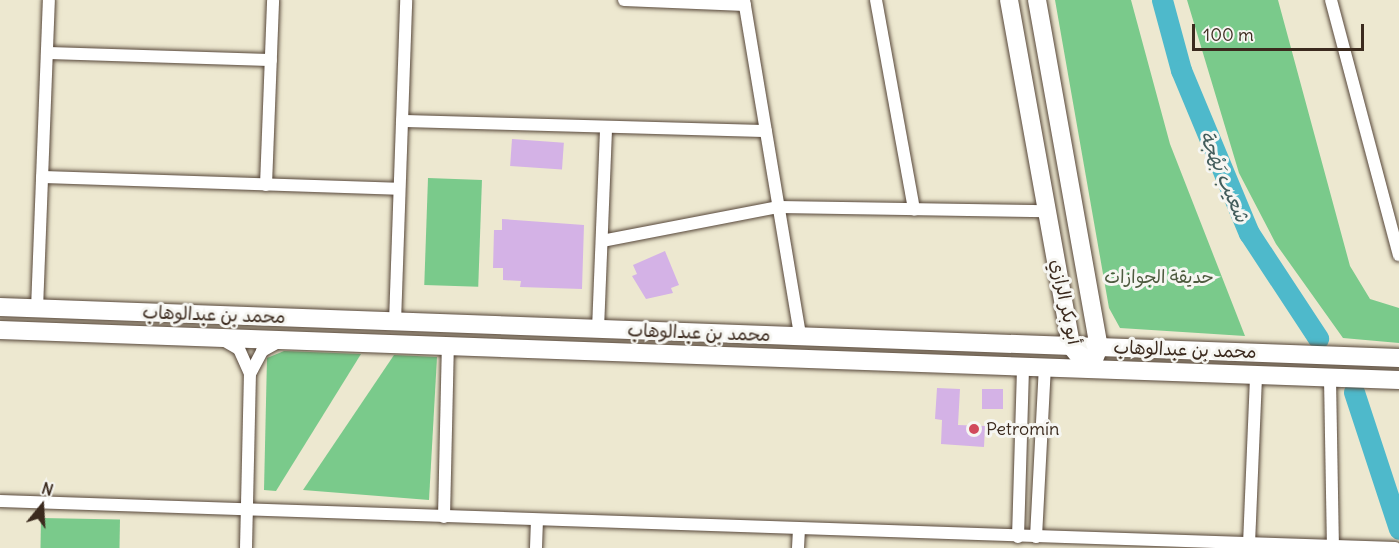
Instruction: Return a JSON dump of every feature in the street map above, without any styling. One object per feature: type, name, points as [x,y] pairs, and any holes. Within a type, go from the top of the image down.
[{"type":"street","points":[[37,309],[49,0]]},
{"type":"street","points":[[266,184],[273,0]]},
{"type":"street","points":[[395,322],[406,0]]},
{"type":"street","points":[[624,0],[745,2],[800,336]]},
{"type":"street","points":[[876,0],[914,210]]},
{"type":"street","name":"أبو بكر الرازي","points":[[1009,0],[1071,346],[1089,369],[1099,347],[1036,0]]},
{"type":"street","points":[[1331,0],[1399,255]]},
{"type":"street","points":[[47,53],[271,60]]},
{"type":"street","points":[[402,121],[766,131]]},
{"type":"street","points":[[598,329],[606,127]]},
{"type":"street","points":[[42,177],[399,189]]},
{"type":"street","points":[[602,241],[779,207],[1047,211]]},
{"type":"street","name":"محمد بن عبدالوهاب","points":[[0,307],[1399,358]]},
{"type":"street","name":"محمد بن عبدالوهاب","points":[[0,330],[1399,380]]},
{"type":"street","points":[[221,339],[239,349],[250,374]]},
{"type":"street","points":[[246,548],[250,374],[261,351],[280,341]]},
{"type":"street","points":[[444,517],[448,347]]},
{"type":"street","points":[[1012,540],[1023,367]]},
{"type":"street","points":[[1036,537],[1045,368]]},
{"type":"street","points":[[1249,544],[1256,375]]},
{"type":"street","points":[[1330,378],[1333,546]]},
{"type":"street","points":[[0,501],[1012,540],[1036,537],[1147,544],[1395,548]]},
{"type":"street","points":[[536,548],[537,521]]},
{"type":"street","points":[[798,548],[799,530]]},
{"type":"green space","name":"حديقة الجوازات","points":[[1055,0],[1131,0],[1170,144],[1245,336],[1120,328],[1109,308]]},
{"type":"green space","points":[[1187,0],[1278,0],[1350,266],[1370,299],[1399,308],[1399,343],[1343,338],[1276,244],[1239,173]]},
{"type":"green space","points":[[428,178],[482,180],[478,287],[424,285]]},
{"type":"green space","points":[[284,351],[361,354],[276,491],[264,490],[267,358]]},
{"type":"green space","points":[[394,355],[437,357],[429,500],[303,490]]},
{"type":"green space","points":[[41,518],[120,519],[119,548],[40,548]]},
{"type":"building","points":[[512,139],[564,143],[562,170],[510,166]]},
{"type":"building","points":[[502,219],[584,225],[582,289],[520,287],[521,281],[503,280],[503,268],[493,268],[494,230],[502,230]]},
{"type":"building","points":[[665,251],[679,285],[671,288],[673,293],[646,299],[632,276],[637,274],[633,265]]},
{"type":"building","points":[[937,388],[960,389],[958,425],[985,426],[984,447],[941,444],[942,420],[935,419]]},
{"type":"building","points":[[982,389],[1003,389],[1003,409],[982,409]]},
{"type":"waterway","name":"شعيب بَهْجة","points":[[1162,0],[1181,70],[1249,233],[1318,338]]},
{"type":"waterway","name":"شعيب بَهْجة","points":[[1354,392],[1399,529]]},
{"type":"place","name":"Petromin","points":[[974,429]]}]
